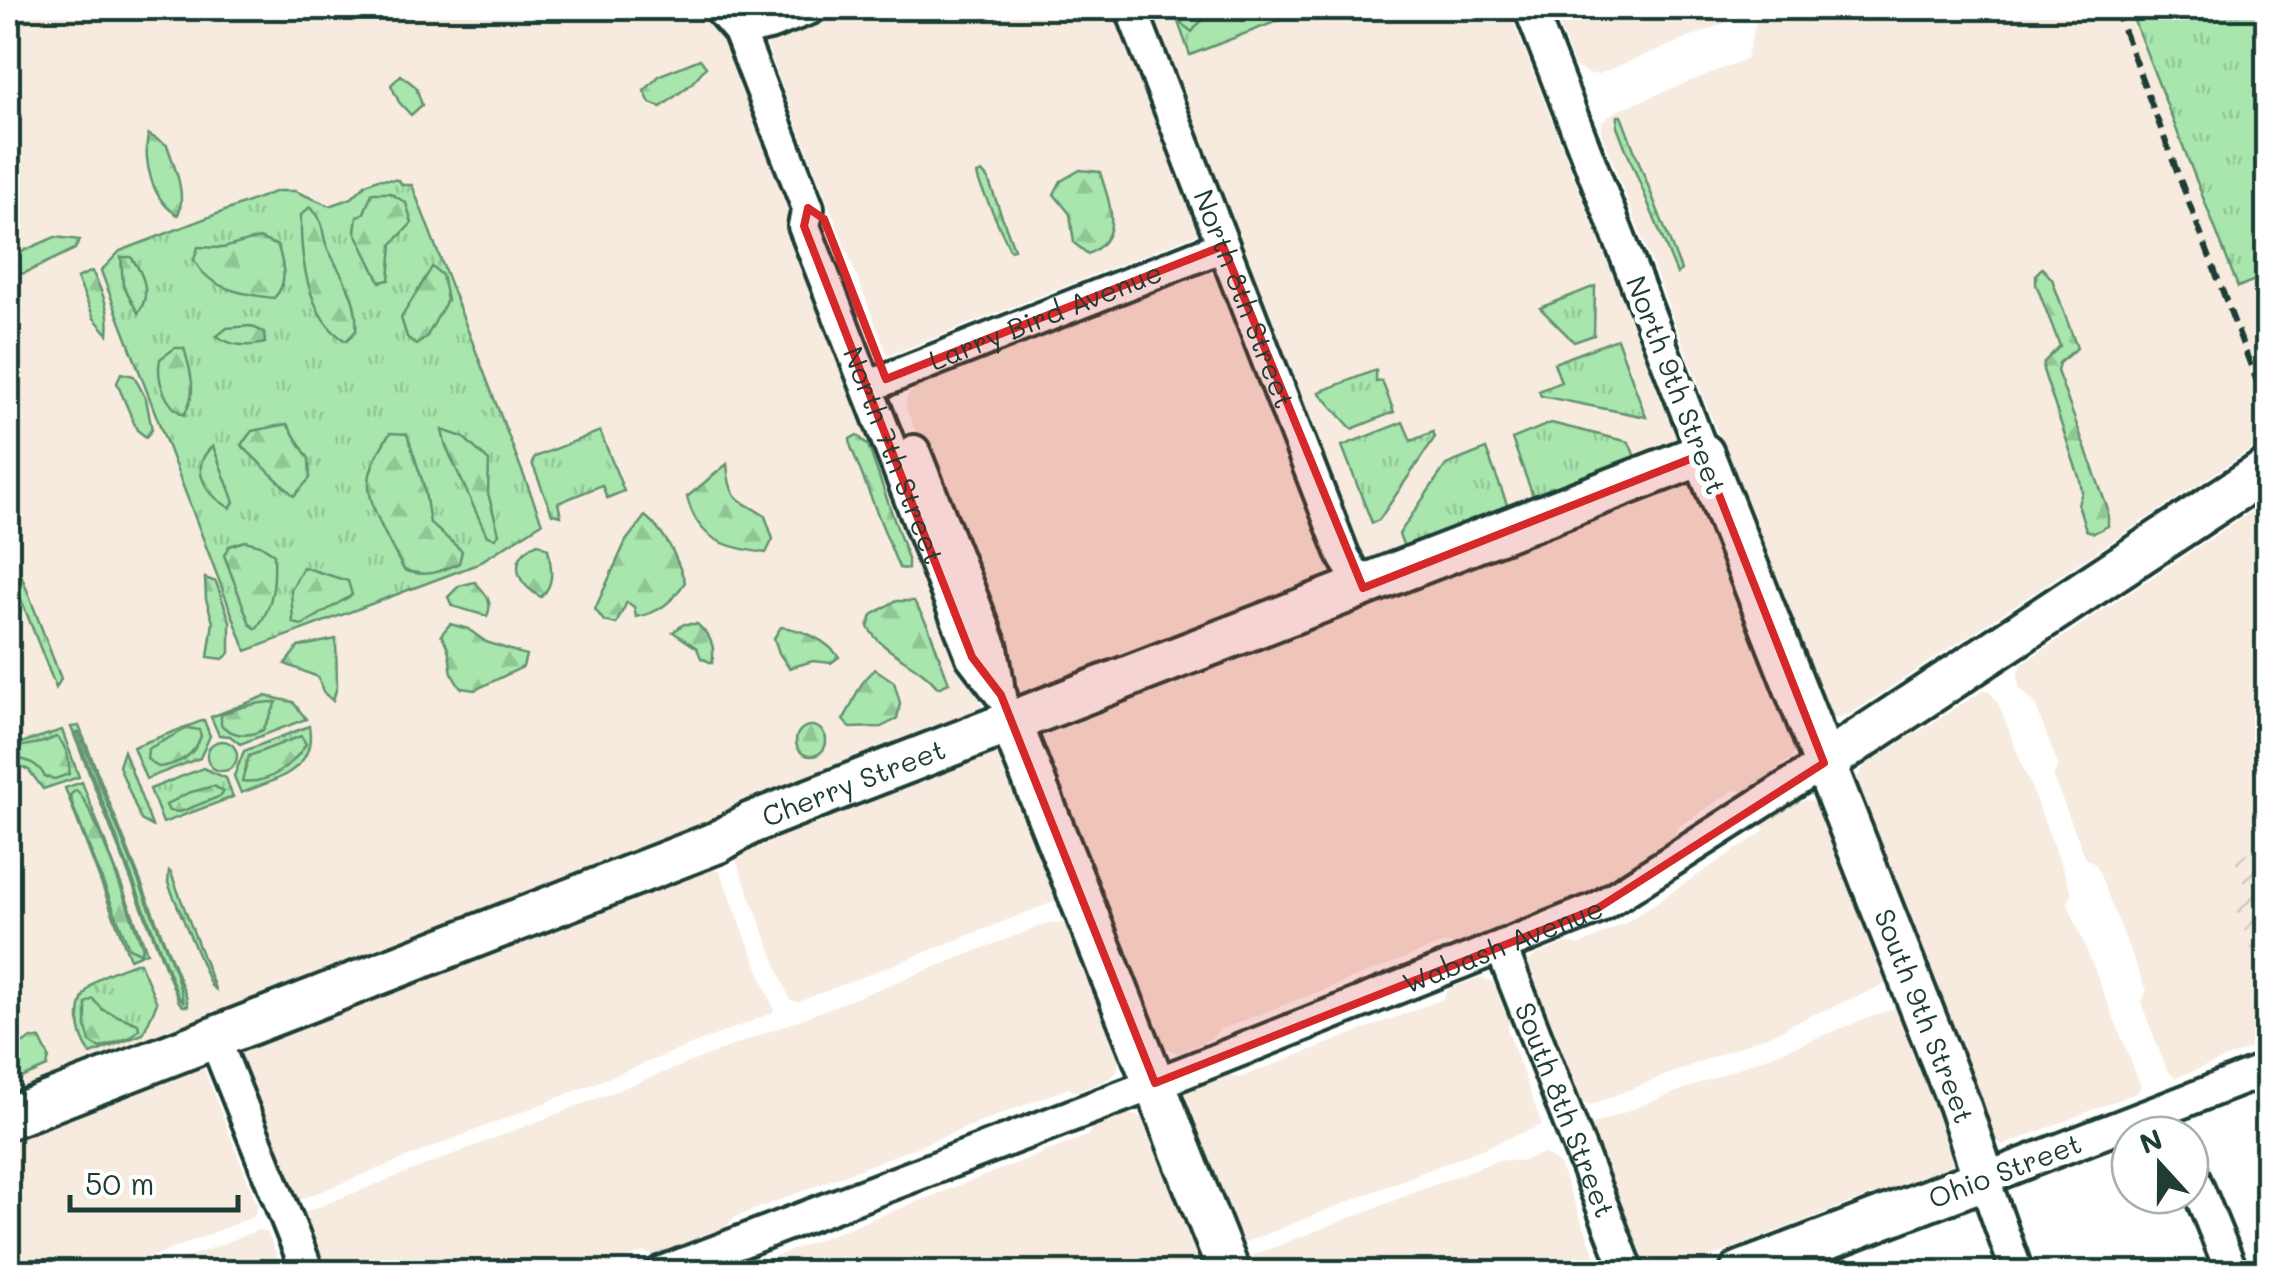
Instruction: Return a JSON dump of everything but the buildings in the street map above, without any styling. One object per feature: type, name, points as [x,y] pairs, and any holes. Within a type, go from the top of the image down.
[{"type":"main road","name":"Cherry Street","points":[[8,1118],[718,842],[1006,709],[1363,588],[1703,454]]},
{"type":"main road","name":"North 9th Street","points":[[1703,454],[1824,762]]},
{"type":"main road","name":"Wabash Avenue","points":[[1824,762],[2268,470]]},
{"type":"main road","name":"North 7th Street","points":[[1006,709],[1229,1272]]},
{"type":"main road","name":"South 9th Street","points":[[1824,762],[1959,1104],[1984,1180]]},
{"type":"main road","name":"Ohio Street","points":[[1742,1272],[1984,1180]]},
{"type":"street","points":[[732,15],[769,24],[811,8]]},
{"type":"street","name":"North 8th Street","points":[[1130,8],[1344,557],[1363,588]]},
{"type":"street","name":"North 9th Street","points":[[1530,8],[1703,454]]},
{"type":"street","name":"North 7th Street","points":[[732,15],[808,208],[804,226],[877,383],[972,657],[1006,709]]},
{"type":"street","name":"Larry Bird Avenue","points":[[877,383],[1223,246]]},
{"type":"street","name":"Wabash Avenue","points":[[662,1272],[1155,1083],[1617,898],[1824,762]]},
{"type":"street","name":"South 8th Street","points":[[1501,947],[1628,1272]]},
{"type":"street","points":[[214,1038],[308,1272]]},
{"type":"street","name":"Ohio Street","points":[[2183,1115],[2268,1069]]},
{"type":"street","name":"Ohio Street","points":[[1984,1180],[2110,1140]]},
{"type":"street","name":"South 9th Street","points":[[1984,1180],[2017,1272]]},
{"type":"street","points":[[2209,1215],[2232,1272]]},
{"type":"highlighted area","points":[[808,208],[824,219],[886,379],[1223,246],[1363,588],[1703,454],[1824,763],[1598,908],[1155,1083],[1001,695],[972,657],[804,226]]},
{"type":"shaded area","points":[[8,8],[710,8],[834,323],[831,346],[852,399],[867,409],[983,716],[8,1098]]},
{"type":"shaded area","points":[[860,8],[1112,8],[1199,229],[1197,234],[888,356],[767,47]]},
{"type":"shaded area","points":[[1149,8],[1508,8],[1679,445],[1367,565]]},
{"type":"shaded area","points":[[1552,8],[2129,8],[2237,286],[2267,275],[2267,439],[1850,714],[1835,718],[1826,715],[1812,700],[1817,689],[1601,132],[1602,121],[1616,111],[1746,59],[1760,9],[1590,74],[1575,67]]},
{"type":"shaded area","points":[[1210,271],[1218,278],[1331,568],[1331,577],[1020,697],[995,639],[999,625],[979,574],[968,566],[906,408],[907,396],[922,383]]},
{"type":"shaded area","points":[[1673,480],[1697,491],[1701,499],[1795,745],[1793,757],[1745,792],[1734,790],[1678,827],[1672,841],[1587,895],[1458,945],[1447,942],[1219,1030],[1211,1039],[1178,1053],[1158,1045],[1040,743],[1044,736],[1324,627],[1331,614]]},
{"type":"shaded area","points":[[2267,501],[2267,1042],[2175,1078],[2167,1070],[2143,1008],[2141,1001],[2146,991],[2096,865],[2086,858],[2053,777],[2058,764],[2034,702],[2019,688],[2018,672],[2022,664]]},
{"type":"shaded area","points":[[1983,691],[1989,691],[1998,703],[2072,893],[2068,904],[2141,1086],[2138,1092],[2004,1145],[1995,1141],[1856,779],[1865,765]]},
{"type":"shaded area","points":[[991,750],[1000,758],[1056,898],[1053,902],[798,1002],[790,1000],[733,852],[804,816],[822,820],[906,788],[915,774]]},
{"type":"shaded area","points":[[1797,802],[1818,802],[1823,811],[1888,979],[1886,984],[1784,1029],[1590,1105],[1581,1103],[1546,1016],[1538,1012],[1523,969],[1525,964],[1536,955],[1566,943],[1580,945],[1625,923],[1763,832],[1770,819]]},
{"type":"shaded area","points":[[2265,846],[2268,974],[2262,976],[2231,898],[2247,891],[2234,858]]},
{"type":"shaded area","points":[[706,866],[720,872],[774,1009],[772,1013],[299,1200],[264,1111],[252,1105],[237,1054],[243,1046]]},
{"type":"shaded area","points":[[1051,922],[1066,924],[1120,1056],[1117,1072],[1108,1079],[1076,1092],[1068,1088],[733,1218],[727,1226],[653,1255],[643,1252],[590,1272],[327,1272],[305,1212]]},
{"type":"shaded area","points":[[1480,977],[1497,984],[1511,1019],[1507,1029],[1542,1125],[1241,1244],[1235,1242],[1180,1098],[1182,1093],[1226,1074],[1239,1078],[1443,999],[1448,989]]},
{"type":"shaded area","points":[[1894,1008],[1900,1012],[1952,1143],[1953,1162],[1948,1170],[1883,1198],[1870,1195],[1679,1272],[1637,1272],[1626,1244],[1629,1231],[1597,1147],[1585,1141],[1589,1126]]},
{"type":"shaded area","points":[[198,1063],[203,1066],[258,1207],[253,1217],[114,1272],[8,1272],[8,1137]]},
{"type":"shaded area","points":[[1125,1114],[1142,1117],[1203,1272],[735,1272],[1087,1136],[1092,1127]]},
{"type":"shaded area","points":[[1544,1153],[1559,1164],[1602,1272],[1239,1272],[1240,1265],[1249,1257],[1498,1160],[1523,1161]]},
{"type":"shaded area","points":[[258,1230],[267,1232],[284,1272],[150,1272]]},
{"type":"green space","points":[[1173,8],[1287,8],[1298,13],[1190,55]]},
{"type":"green space","points":[[1177,8],[1250,8],[1212,15],[1192,32],[1182,24]]},
{"type":"green space","points":[[2129,8],[2267,8],[2267,275],[2238,287]]},
{"type":"green space","points":[[700,59],[706,67],[691,84],[661,107],[650,103],[644,91],[660,75]]},
{"type":"green space","points":[[401,75],[416,87],[422,105],[411,115],[391,85]]},
{"type":"green space","points":[[1618,116],[1681,270],[1677,274],[1617,127]]},
{"type":"green space","points":[[148,134],[167,145],[180,189],[178,215],[162,200],[151,180]]},
{"type":"green space","points":[[1080,170],[1100,172],[1111,218],[1107,238],[1088,254],[1074,243],[1070,214],[1054,194],[1061,181]]},
{"type":"green space","points":[[982,172],[1014,249],[1010,250],[979,182],[977,174]]},
{"type":"green space","points":[[378,179],[412,185],[542,523],[475,565],[246,651],[101,271],[120,251],[277,191],[295,191],[330,206],[352,198],[366,184]]},
{"type":"green space","points":[[372,193],[390,193],[406,203],[412,223],[392,244],[389,280],[380,282],[355,231],[357,217],[364,213]]},
{"type":"green space","points":[[310,207],[318,217],[328,249],[352,298],[356,331],[346,341],[322,318],[308,285],[301,215]]},
{"type":"green space","points":[[55,237],[80,240],[75,249],[25,273],[8,276],[8,263],[25,250]]},
{"type":"green space","points":[[259,238],[278,246],[282,260],[283,280],[274,298],[218,284],[194,260],[198,247],[223,248]]},
{"type":"green space","points":[[121,257],[131,257],[143,278],[145,299],[138,313],[123,285]]},
{"type":"green space","points":[[432,267],[442,275],[447,300],[426,338],[416,345],[407,337],[401,318]]},
{"type":"green space","points":[[2042,268],[2052,279],[2077,348],[2059,363],[2057,371],[2108,510],[2108,526],[2094,533],[2086,530],[2078,504],[2080,480],[2043,370],[2044,362],[2060,346],[2036,284],[2036,274]]},
{"type":"green space","points":[[92,271],[107,309],[108,334],[94,318],[77,278]]},
{"type":"green space","points":[[1595,286],[1594,335],[1574,342],[1540,308]]},
{"type":"green space","points":[[250,326],[264,332],[265,343],[240,345],[217,336],[227,328]]},
{"type":"green space","points":[[1617,339],[1646,417],[1541,396],[1539,391],[1561,382],[1554,363]]},
{"type":"green space","points":[[175,348],[184,348],[192,382],[184,415],[167,399],[159,375],[160,359]]},
{"type":"green space","points":[[1376,370],[1376,382],[1382,381],[1394,412],[1352,429],[1319,392]]},
{"type":"green space","points":[[121,373],[134,376],[146,399],[152,430],[146,437],[137,430],[117,383]]},
{"type":"green space","points":[[1403,422],[1411,441],[1433,432],[1435,437],[1379,520],[1372,523],[1342,446]]},
{"type":"green space","points":[[1551,423],[1629,442],[1635,457],[1533,496],[1512,439]]},
{"type":"green space","points":[[287,424],[309,459],[310,478],[294,496],[241,445],[252,431]]},
{"type":"green space","points":[[442,430],[463,437],[489,461],[488,493],[499,534],[495,538],[487,536]]},
{"type":"green space","points":[[600,431],[624,491],[607,498],[602,485],[558,503],[561,516],[552,514],[532,463],[535,457]]},
{"type":"green space","points":[[390,433],[407,434],[424,486],[430,523],[462,551],[459,563],[432,573],[404,570],[370,496],[373,465]]},
{"type":"green space","points":[[857,435],[868,445],[908,559],[908,569],[899,568],[851,447],[850,439]]},
{"type":"green space","points":[[213,446],[234,502],[230,508],[214,496],[203,480],[201,463]]},
{"type":"green space","points":[[1486,449],[1508,507],[1404,547],[1399,534],[1446,465]]},
{"type":"green space","points":[[727,464],[733,492],[765,516],[773,539],[766,553],[715,539],[692,512],[687,497]]},
{"type":"green space","points":[[645,516],[670,546],[685,582],[670,601],[652,613],[636,617],[634,607],[627,602],[616,624],[604,621],[595,609],[626,541]]},
{"type":"green space","points":[[245,541],[274,554],[272,593],[267,612],[256,629],[250,624],[224,555],[229,546]]},
{"type":"green space","points":[[538,543],[548,549],[551,568],[549,586],[541,597],[525,584],[518,570],[522,555]]},
{"type":"green space","points":[[8,566],[19,570],[22,577],[61,679],[56,688]]},
{"type":"green space","points":[[303,567],[348,581],[352,595],[302,625],[293,623],[291,590]]},
{"type":"green space","points":[[205,578],[216,582],[230,621],[230,653],[223,659],[208,657],[213,622]]},
{"type":"green space","points":[[475,582],[489,602],[487,616],[452,606],[448,597],[459,586]]},
{"type":"green space","points":[[895,601],[914,601],[928,626],[949,683],[938,688],[883,645],[868,627],[872,615]]},
{"type":"green space","points":[[450,624],[468,629],[486,642],[526,655],[523,667],[475,690],[461,688],[441,635]]},
{"type":"green space","points":[[684,624],[697,624],[709,637],[712,663],[673,632]]},
{"type":"green space","points":[[781,627],[813,636],[839,657],[831,663],[813,661],[789,668],[774,638]]},
{"type":"green space","points":[[336,639],[337,686],[333,701],[323,692],[318,677],[285,664],[298,647]]},
{"type":"green space","points":[[875,669],[894,682],[900,703],[897,719],[881,727],[850,728],[843,720],[860,687]]},
{"type":"green space","points":[[265,696],[293,702],[306,719],[240,744],[230,736],[219,735],[211,717]]},
{"type":"green space","points":[[277,702],[263,730],[241,735],[221,725],[221,715],[228,712]]},
{"type":"green space","points":[[204,720],[210,736],[200,758],[146,779],[133,747]]},
{"type":"green space","points":[[79,726],[188,1006],[179,1002],[71,727]]},
{"type":"green space","points":[[309,726],[310,741],[300,764],[279,778],[241,793],[234,776],[244,751]]},
{"type":"green space","points":[[811,726],[822,730],[826,741],[822,752],[811,756],[800,752],[796,741],[800,730]]},
{"type":"green space","points":[[188,728],[199,730],[201,736],[184,759],[158,767],[147,759],[148,749]]},
{"type":"green space","points":[[62,730],[79,777],[43,789],[29,770],[8,760],[8,747]]},
{"type":"green space","points":[[76,733],[175,971],[184,1003],[178,996]]},
{"type":"green space","points":[[301,736],[306,744],[294,760],[270,777],[242,781],[249,756]]},
{"type":"green space","points":[[56,737],[67,754],[69,774],[55,779],[45,777],[30,762],[8,758],[8,749]]},
{"type":"green space","points":[[222,741],[236,750],[237,756],[228,770],[222,771],[208,762],[207,756],[216,742]]},
{"type":"green space","points":[[124,751],[152,826],[141,820],[119,766]]},
{"type":"green space","points":[[203,768],[226,778],[233,797],[163,823],[150,789]]},
{"type":"green space","points":[[82,782],[147,952],[130,959],[65,788]]},
{"type":"green space","points":[[213,786],[224,791],[221,796],[180,812],[169,811],[166,805],[188,793]]},
{"type":"green space","points":[[76,790],[112,863],[143,948],[140,953],[129,948],[74,809],[70,795]]},
{"type":"green space","points":[[171,873],[215,989],[168,883]]},
{"type":"green space","points":[[140,963],[157,1003],[143,1034],[91,1054],[80,1026],[84,996],[101,977]]},
{"type":"green space","points":[[93,999],[103,1010],[138,1024],[139,1029],[131,1037],[100,1048],[90,1042],[86,1003]]},
{"type":"green space","points":[[32,1038],[40,1039],[49,1057],[47,1067],[8,1084],[8,1052]]},
{"type":"railway","points":[[2115,8],[2268,411]]}]
